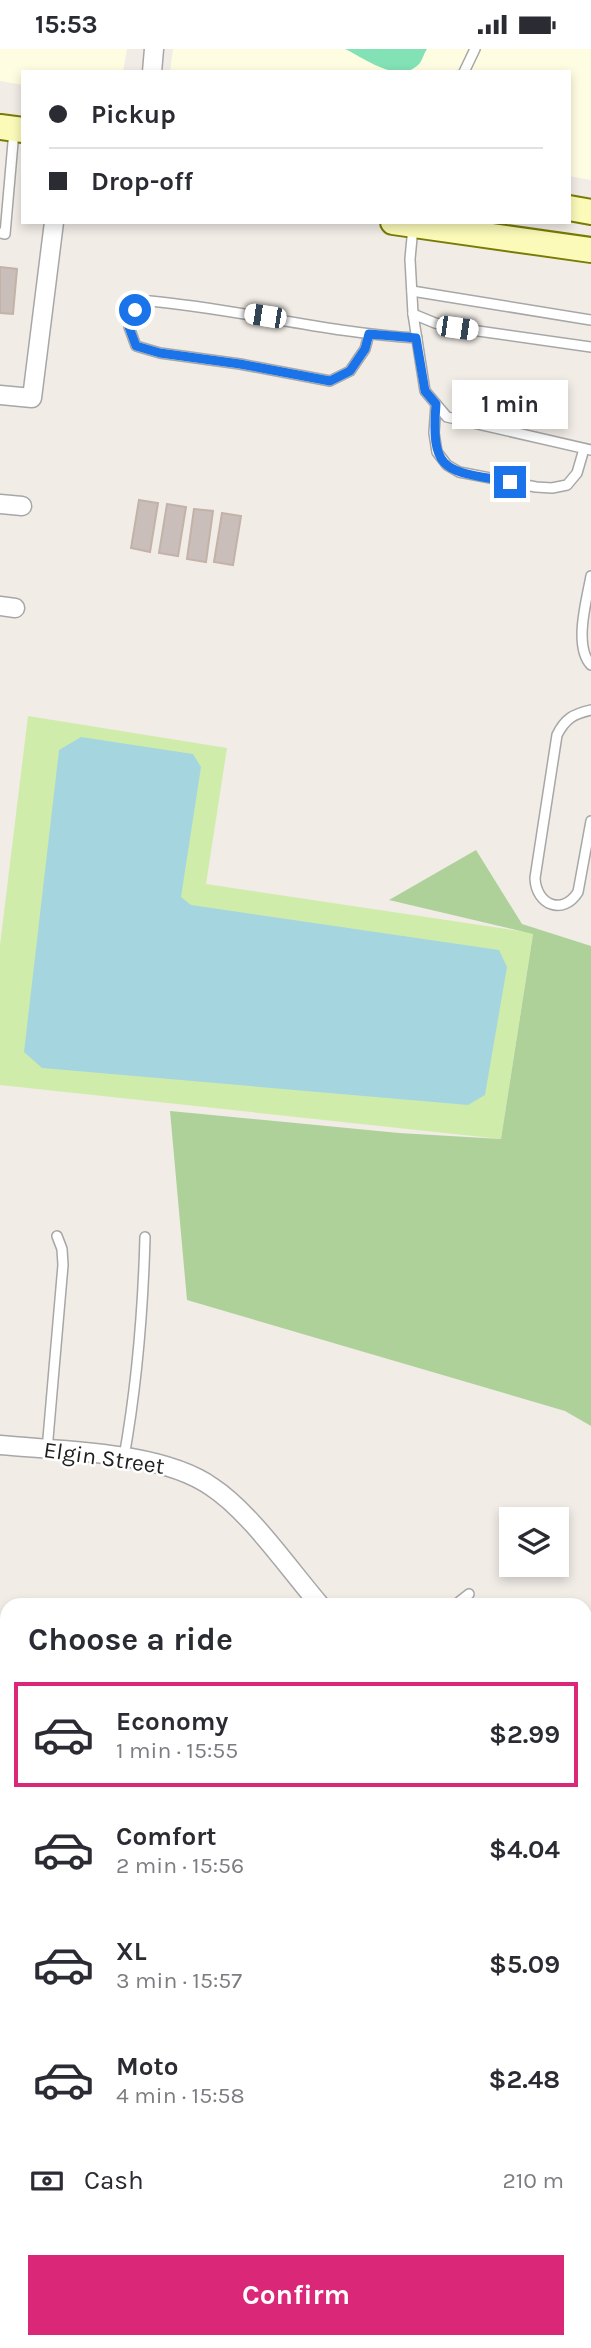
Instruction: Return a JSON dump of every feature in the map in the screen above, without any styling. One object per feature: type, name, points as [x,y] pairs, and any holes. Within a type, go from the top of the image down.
[{"type":"main road","points":[[571,208],[591,212]]},
{"type":"main road","points":[[414,224],[591,250]]},
{"type":"street","points":[[152,70],[154,49]]},
{"type":"street","points":[[0,395],[32,398],[54,224]]},
{"type":"street","points":[[0,504],[22,506]]},
{"type":"street","name":"Elgin Street","points":[[0,1445],[124,1457],[163,1464],[190,1473],[213,1487],[234,1505],[314,1598]]},
{"type":"lane","points":[[465,70],[475,49]]},
{"type":"lane","points":[[0,233],[5,234],[12,129]]},
{"type":"lane","points":[[407,224],[413,314],[425,391],[436,404],[447,417],[588,450],[577,473],[566,485],[552,488],[459,472],[447,465],[437,452],[434,433],[436,404]]},
{"type":"lane","points":[[412,291],[591,320]]},
{"type":"lane","points":[[369,334],[365,349],[350,371],[330,381],[240,364],[160,353],[136,346],[129,327],[135,310],[150,301],[278,318],[369,334],[416,338]]},
{"type":"lane","points":[[413,314],[457,328],[591,347]]},
{"type":"lane","points":[[591,576],[582,629],[582,646],[591,665]]},
{"type":"lane","points":[[591,710],[573,715],[563,723],[557,735],[535,879],[535,888],[544,901],[565,905],[573,900],[578,892],[591,821]]},
{"type":"lane","points":[[47,1450],[63,1265],[62,1249],[57,1236]]},
{"type":"lane","points":[[124,1457],[136,1390],[143,1309],[145,1237]]},
{"type":"lane","points":[[465,1598],[470,1594]]},
{"type":"shaded area","points":[[0,49],[127,49],[123,70],[21,70],[21,85],[0,81]]},
{"type":"shaded area","points":[[173,49],[591,49],[591,180],[571,176],[571,70],[170,70]]},
{"type":"green space","points":[[345,49],[427,49],[419,64],[411,70],[389,70]]},
{"type":"green space","points":[[28,716],[227,748],[206,884],[533,933],[501,1139],[0,1085],[0,945]]},
{"type":"green space","points":[[476,850],[522,924],[591,946],[591,1426],[565,1411],[187,1300],[170,1111],[399,1133],[501,1139],[533,934],[389,900]]},
{"type":"water","points":[[81,737],[193,754],[201,767],[181,897],[191,905],[499,950],[507,967],[485,1095],[468,1105],[42,1068],[24,1052],[59,750]]},
{"type":"building","points":[[0,267],[17,269],[13,314],[0,313]]},
{"type":"building","points":[[139,500],[158,503],[150,552],[131,548]]},
{"type":"building","points":[[167,504],[186,507],[178,556],[159,553]]},
{"type":"building","points":[[194,509],[213,511],[206,562],[187,559]]},
{"type":"building","points":[[222,513],[241,516],[233,565],[214,562]]},
{"type":"route","points":[[135,310],[129,327],[136,346],[160,353],[240,364],[330,381],[350,371],[365,349],[369,334],[416,338],[425,391],[436,404],[434,433],[437,452],[447,465],[459,472],[510,482]]}]
